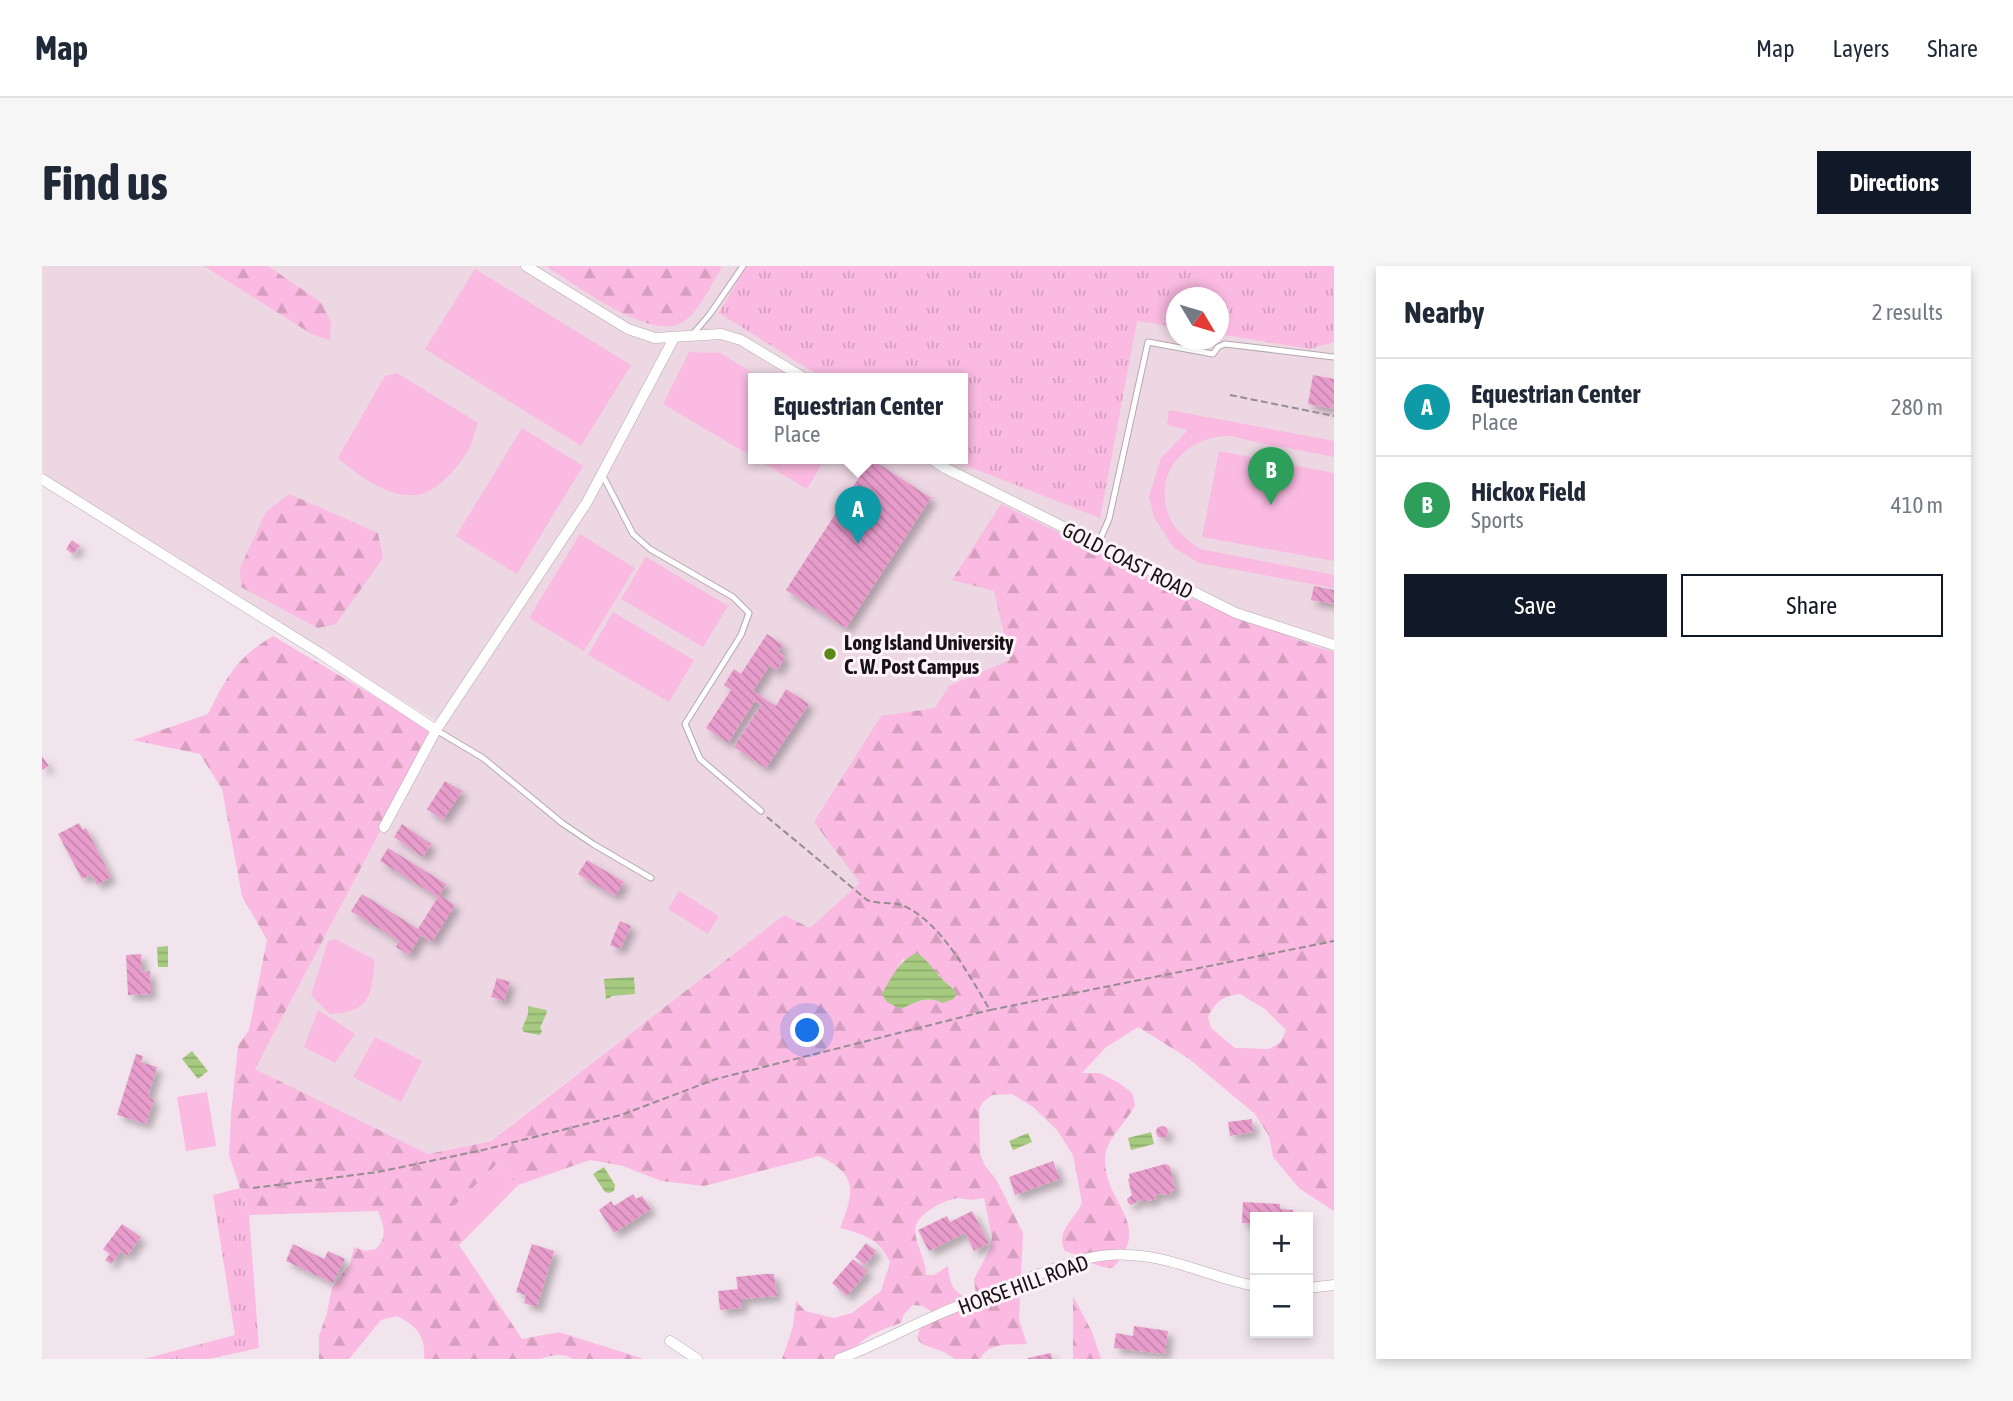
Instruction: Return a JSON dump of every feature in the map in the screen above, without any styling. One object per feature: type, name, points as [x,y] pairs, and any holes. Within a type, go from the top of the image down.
[{"type":"street","points":[[526,266],[628,329],[655,338],[721,334],[741,340],[796,373]]},
{"type":"street","points":[[384,827],[436,730],[587,502],[674,338]]},
{"type":"street","name":"GOLD COAST ROAD","points":[[942,464],[1236,613],[1334,645]]},
{"type":"street","points":[[42,479],[321,654],[436,730]]},
{"type":"street","name":"HORSE HILL ROAD","points":[[839,1359],[1013,1285],[1067,1264],[1101,1256],[1129,1254],[1161,1258],[1250,1285]]},
{"type":"street","points":[[1313,1287],[1334,1285]]},
{"type":"street","points":[[670,1341],[698,1359]]},
{"type":"lane","points":[[691,335],[710,314],[743,266]]},
{"type":"lane","points":[[1098,544],[1109,519],[1148,342],[1213,354],[1218,346],[1225,344],[1334,357]]},
{"type":"lane","points":[[602,474],[634,534],[650,549],[733,597],[749,613],[741,635],[685,724],[700,759],[761,811]]},
{"type":"lane","points":[[436,730],[483,758],[562,823],[651,878]]},
{"type":"path","points":[[1230,395],[1334,416]]},
{"type":"path","points":[[761,811],[867,900],[877,904],[893,902],[907,907],[920,918],[948,944],[990,1010]]},
{"type":"path","points":[[253,1188],[378,1172],[483,1150],[621,1115],[716,1079],[990,1010],[1334,942]]},
{"type":"shaded area","name":"Long Island University C. W. Post Campus","points":[[42,266],[1334,266],[1334,951],[809,929],[784,915],[491,1140],[428,1154],[255,1069],[433,731],[440,723],[42,479]]},
{"type":"shaded area","points":[[168,946],[168,967],[158,967],[157,947]]},
{"type":"shaded area","points":[[917,953],[956,992],[953,999],[943,1003],[922,1000],[901,1009],[887,1002],[882,994],[892,976],[905,960]]},
{"type":"shaded area","points":[[634,977],[635,994],[611,996],[606,999],[604,979]]},
{"type":"shaded area","points":[[528,1006],[547,1012],[540,1035],[524,1032],[522,1029]]},
{"type":"shaded area","points":[[192,1051],[208,1071],[198,1079],[182,1059]]},
{"type":"shaded area","points":[[1151,1132],[1154,1144],[1131,1150],[1128,1138]]},
{"type":"shaded area","points":[[1028,1133],[1032,1142],[1013,1150],[1009,1141]]},
{"type":"shaded area","points":[[604,1167],[615,1185],[614,1191],[609,1193],[605,1192],[593,1174]]},
{"type":"green space","points":[[204,266],[268,266],[322,303],[331,322],[330,340],[313,335]]},
{"type":"green space","points":[[546,266],[722,266],[697,308],[686,320],[672,326],[655,325],[635,319]]},
{"type":"green space","points":[[746,266],[1334,266],[1334,342],[1310,349],[1229,336],[1229,287],[1166,287],[1166,325],[1137,321],[1100,518],[963,464],[968,464],[968,373],[815,373],[719,313]]},
{"type":"green space","points":[[475,269],[631,365],[581,446],[425,349]]},
{"type":"green space","points":[[689,352],[720,353],[753,373],[748,373],[748,454],[663,404]]},
{"type":"green space","points":[[397,373],[478,423],[461,462],[442,482],[422,494],[399,494],[387,490],[366,479],[338,458],[385,376]]},
{"type":"green space","points":[[1169,410],[1334,441],[1334,457],[1229,436],[1206,440],[1186,450],[1171,468],[1165,500],[1169,517],[1178,531],[1200,549],[1334,575],[1334,588],[1199,563],[1173,547],[1154,517],[1149,496],[1161,458],[1188,430],[1167,425]]},
{"type":"green space","points":[[522,428],[583,466],[517,574],[456,536]]},
{"type":"green space","points":[[1219,451],[1334,473],[1334,561],[1202,537]]},
{"type":"green space","points":[[765,464],[822,464],[807,489]]},
{"type":"green space","points":[[289,494],[378,533],[383,558],[336,624],[318,628],[241,587],[240,568],[266,512]]},
{"type":"green space","points":[[1001,504],[1195,600],[1334,652],[1334,1211],[1300,1189],[1273,1157],[1269,1136],[1255,1114],[1188,1058],[1138,1027],[1105,1048],[1082,1073],[1100,1073],[1119,1083],[1132,1093],[1135,1105],[1112,1139],[1106,1154],[1108,1178],[1129,1227],[1129,1239],[1124,1252],[1113,1268],[1101,1266],[1065,1251],[1062,1244],[1064,1232],[1082,1203],[1073,1155],[1057,1130],[1033,1107],[1012,1094],[992,1095],[979,1109],[980,1154],[985,1166],[996,1179],[1023,1233],[1019,1320],[1027,1344],[995,1347],[980,1359],[954,1359],[919,1340],[918,1334],[922,1325],[932,1312],[922,1306],[913,1305],[904,1314],[901,1323],[864,1340],[853,1351],[850,1359],[782,1359],[793,1327],[796,1301],[805,1311],[834,1318],[852,1313],[881,1291],[890,1262],[886,1254],[870,1239],[840,1228],[850,1194],[847,1178],[841,1170],[819,1156],[704,1186],[661,1181],[623,1166],[590,1160],[518,1185],[497,1164],[454,1207],[475,1229],[459,1245],[522,1339],[559,1332],[644,1359],[572,1359],[561,1355],[540,1359],[424,1359],[419,1333],[397,1316],[381,1320],[349,1359],[319,1359],[319,1336],[332,1288],[350,1264],[354,1247],[365,1251],[376,1249],[380,1244],[384,1231],[382,1222],[378,1211],[249,1215],[229,1155],[231,1114],[238,1046],[249,1030],[267,940],[242,896],[222,789],[200,754],[133,740],[208,714],[234,669],[250,652],[273,636],[433,731],[255,1069],[428,1154],[491,1141],[784,915],[810,928],[860,883],[814,822],[881,716],[935,708],[949,686],[1010,660],[994,591],[952,580]],"holes":[[[903,959],[939,974],[943,981],[953,988],[943,1002],[927,1000],[901,1009],[892,977]],[[1240,994],[1265,1009],[1286,1030],[1281,1042],[1269,1049],[1235,1048],[1211,1028],[1208,1017],[1214,1007],[1224,998]],[[984,1198],[992,1237],[990,1249],[974,1279],[977,1304],[955,1290],[950,1281],[948,1266],[934,1275],[926,1275],[916,1237],[916,1225],[920,1219],[938,1205],[952,1199]]]},
{"type":"green space","points":[[580,534],[635,568],[584,651],[529,618]]},
{"type":"green space","points":[[646,557],[728,606],[703,647],[621,599]]},
{"type":"green space","points":[[613,612],[694,660],[669,702],[588,655]]},
{"type":"green space","points":[[679,891],[719,916],[708,934],[668,909]]},
{"type":"green space","points":[[335,939],[375,960],[370,992],[361,1006],[344,1013],[330,1014],[311,995],[328,941]]},
{"type":"green space","points":[[318,1010],[355,1034],[335,1063],[304,1047]]},
{"type":"green space","points":[[375,1037],[422,1061],[401,1102],[353,1077]]},
{"type":"green space","points":[[207,1092],[216,1146],[186,1151],[177,1097]]},
{"type":"green space","points":[[497,1164],[518,1185],[475,1229],[453,1207]]},
{"type":"green space","points":[[240,1188],[249,1215],[259,1348],[209,1359],[144,1359],[235,1335],[213,1195]]},
{"type":"green space","points":[[1073,1296],[1092,1332],[1101,1359],[1073,1359]]},
{"type":"building","points":[[1313,375],[1334,379],[1334,409],[1308,404]]},
{"type":"building","points":[[868,464],[879,464],[931,498],[846,628],[786,590]]},
{"type":"building","points":[[72,540],[80,546],[73,554],[66,549]]},
{"type":"building","points":[[1314,586],[1334,590],[1334,604],[1311,600]]},
{"type":"building","points":[[767,634],[783,645],[753,691],[776,706],[786,689],[809,704],[766,768],[734,747],[761,705],[755,701],[728,743],[706,728],[731,690],[724,685],[734,669],[741,674]]},
{"type":"building","points":[[779,652],[785,657],[777,671],[770,666]]},
{"type":"building","points":[[42,756],[49,766],[42,770]]},
{"type":"building","points":[[445,781],[462,791],[443,820],[427,809]]},
{"type":"building","points":[[79,823],[83,830],[86,828],[111,877],[97,885],[91,875],[82,879],[58,834]]},
{"type":"building","points":[[402,824],[431,844],[423,857],[394,837]]},
{"type":"building","points":[[388,848],[446,884],[439,895],[455,905],[432,942],[421,935],[409,955],[396,947],[399,941],[351,911],[362,894],[418,929],[438,897],[380,861]]},
{"type":"building","points":[[587,860],[624,882],[615,896],[578,874]]},
{"type":"building","points":[[620,921],[631,926],[620,949],[610,945]]},
{"type":"building","points":[[141,954],[142,972],[150,971],[151,994],[128,995],[126,955]]},
{"type":"building","points":[[497,978],[510,982],[504,1001],[491,997]]},
{"type":"building","points":[[136,1054],[143,1056],[141,1062],[157,1067],[148,1097],[154,1099],[146,1124],[117,1115]]},
{"type":"building","points":[[1252,1119],[1253,1132],[1230,1136],[1228,1122]]},
{"type":"building","points":[[1162,1126],[1168,1132],[1162,1138],[1156,1132]]},
{"type":"building","points":[[1053,1161],[1060,1179],[1015,1195],[1009,1177]]},
{"type":"building","points":[[1165,1164],[1170,1166],[1175,1189],[1168,1195],[1155,1195],[1156,1199],[1144,1202],[1144,1198],[1131,1205],[1128,1203],[1127,1199],[1132,1195],[1129,1174]]},
{"type":"building","points":[[633,1194],[636,1199],[642,1196],[651,1209],[614,1233],[599,1210],[611,1201],[614,1206]]},
{"type":"building","points":[[1243,1202],[1280,1204],[1280,1209],[1293,1210],[1250,1212],[1250,1224],[1242,1223]]},
{"type":"building","points":[[972,1211],[989,1243],[974,1251],[965,1233],[929,1251],[918,1230],[947,1216],[950,1222]]},
{"type":"building","points":[[122,1224],[141,1237],[127,1256],[121,1251],[111,1264],[105,1260],[110,1254],[103,1249]]},
{"type":"building","points":[[866,1243],[876,1251],[865,1265],[855,1257]]},
{"type":"building","points":[[293,1244],[324,1259],[328,1251],[345,1259],[333,1283],[286,1261]]},
{"type":"building","points":[[532,1244],[554,1251],[537,1307],[524,1303],[526,1295],[516,1292]]},
{"type":"building","points":[[853,1259],[868,1271],[847,1296],[832,1283]]},
{"type":"building","points":[[774,1274],[777,1296],[742,1299],[742,1308],[720,1310],[718,1291],[738,1289],[736,1277]]},
{"type":"building","points":[[1134,1326],[1168,1331],[1165,1354],[1114,1348],[1116,1333],[1133,1336]]},
{"type":"building","points":[[1051,1353],[1052,1359],[1028,1359],[1028,1358]]},
{"type":"place","name":"Hickox Field","points":[[1271,505]]},
{"type":"place","name":"Equestrian Center","points":[[858,544]]},
{"type":"place","name":"Long Island University C. W. Post Campus","points":[[830,654]]}]
